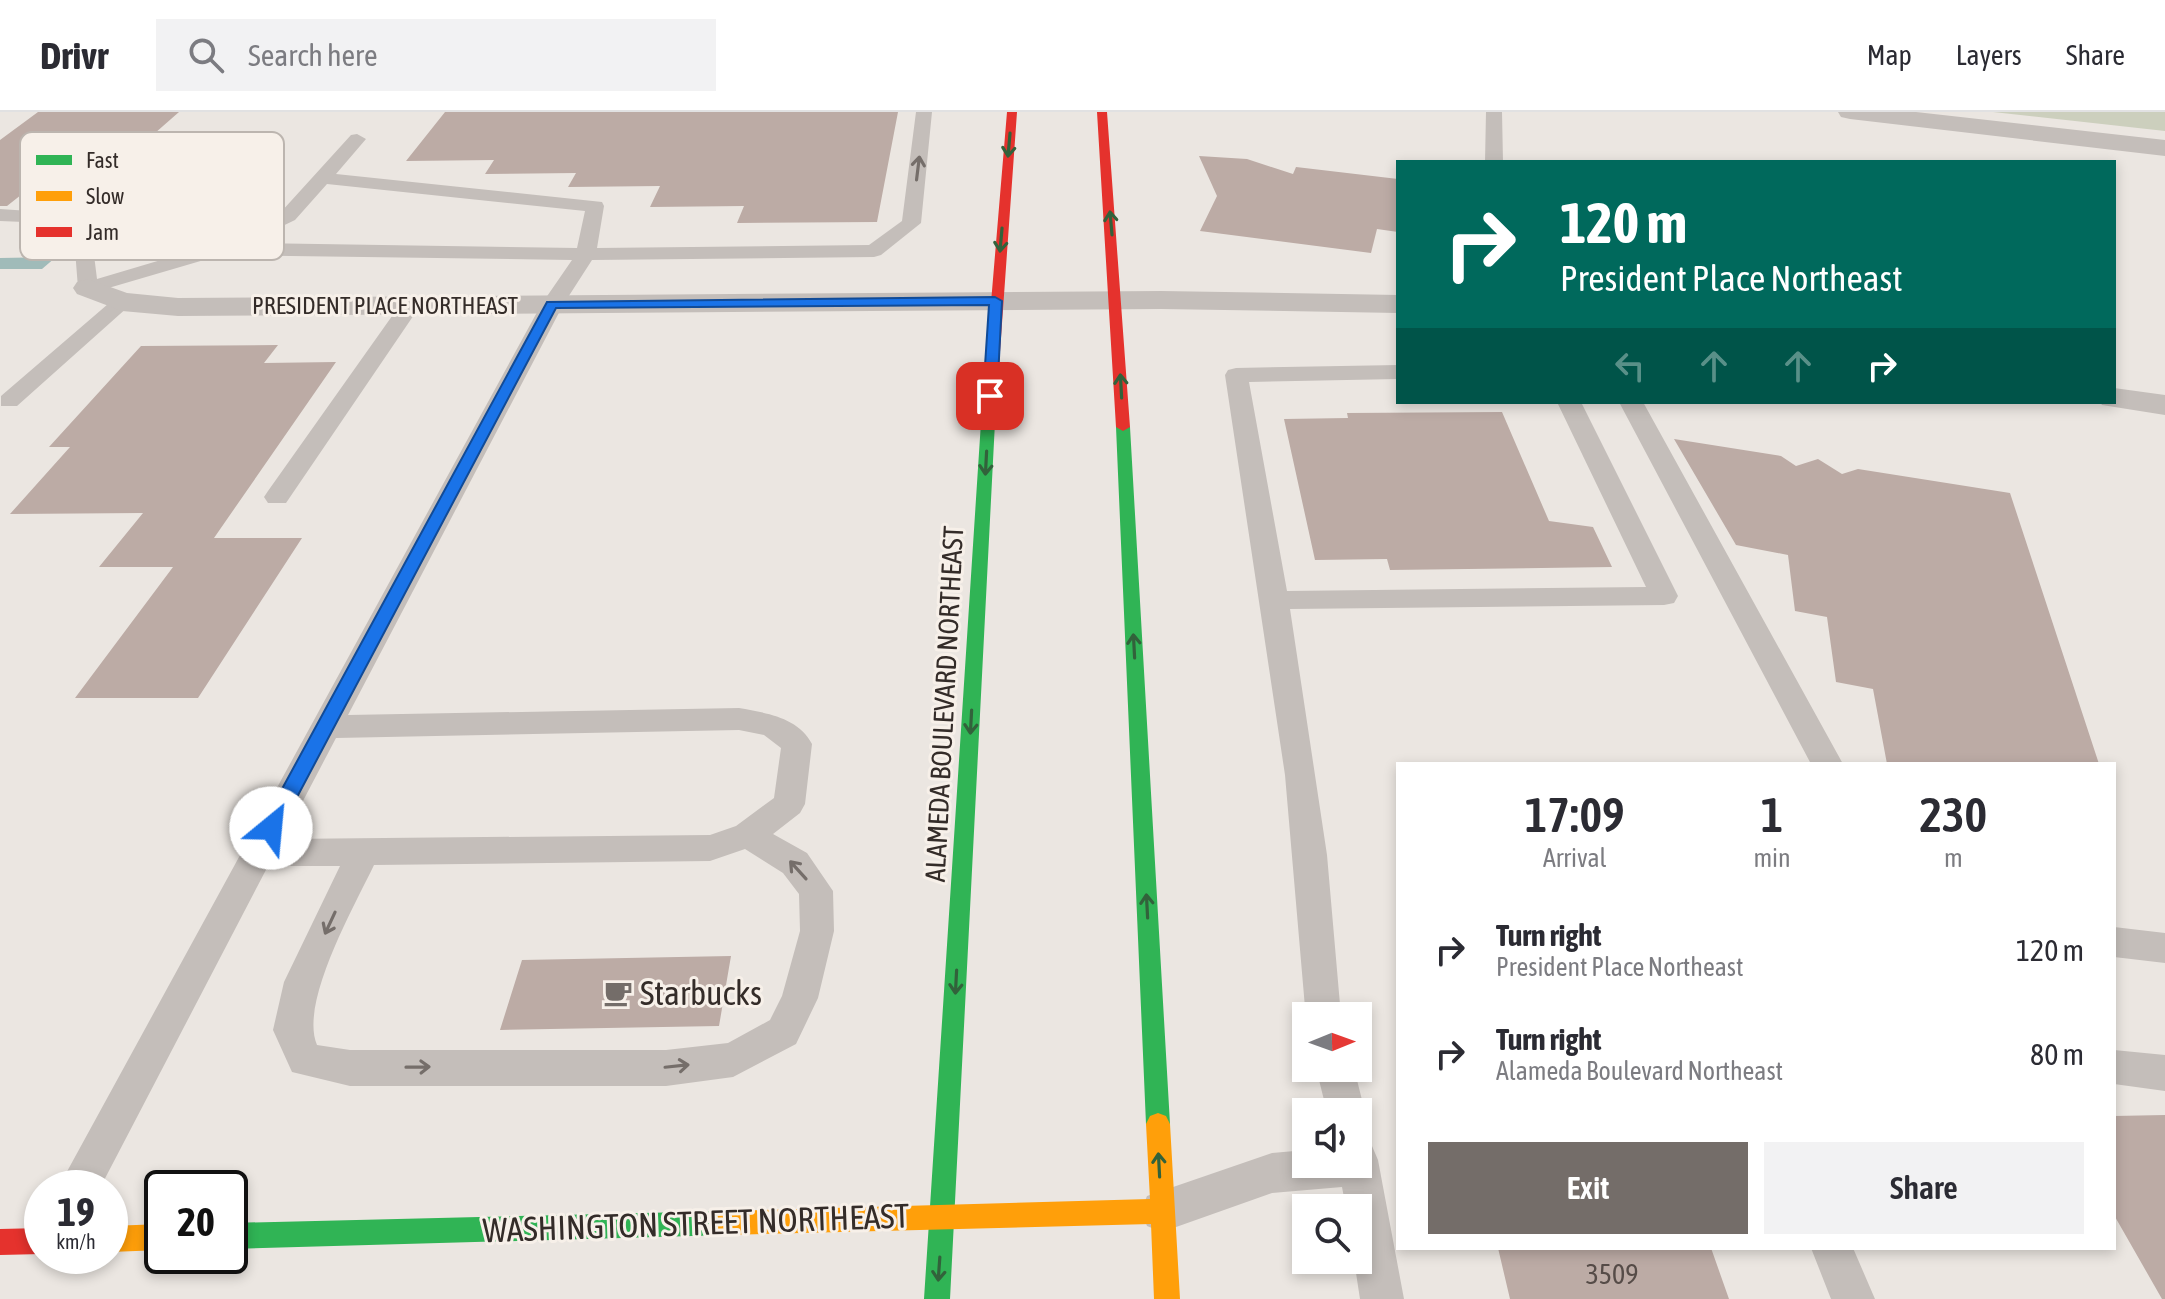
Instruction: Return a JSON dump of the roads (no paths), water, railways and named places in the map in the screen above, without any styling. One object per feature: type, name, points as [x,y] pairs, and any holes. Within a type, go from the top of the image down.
[{"type":"main road","name":"ALAMEDA BOULEVARD NORTHEAST","points":[[937,1299],[995,301],[1012,112]]},
{"type":"main road","points":[[1102,112],[1117,301],[1167,1299]]},
{"type":"main road","name":"WASHINGTON STREET NORTHEAST","points":[[248,1236],[1162,1211]]},
{"type":"main road","points":[[0,1242],[24,1241]]},
{"type":"street","points":[[1850,112],[2165,148]]},
{"type":"street","name":"PRESIDENT PLACE NORTHEAST","points":[[88,288],[122,302],[178,307],[1117,301]]},
{"type":"street","points":[[1117,301],[1269,300],[1396,304]]},
{"type":"street","points":[[2116,398],[2165,405]]},
{"type":"lane","points":[[284,250],[586,254],[874,251],[911,223],[924,112]]},
{"type":"lane","points":[[1494,112],[1494,160]]},
{"type":"lane","points":[[284,218],[357,139]]},
{"type":"lane","points":[[88,1170],[552,305],[586,254],[595,206],[321,178]]},
{"type":"lane","points":[[0,215],[20,216]]},
{"type":"lane","points":[[86,260],[88,288],[183,260]]},
{"type":"lane","points":[[9,401],[122,302]]},
{"type":"lane","points":[[277,497],[409,306]]},
{"type":"lane","points":[[1322,1002],[1318,911],[1275,600],[1236,375],[1396,372]]},
{"type":"lane","points":[[1275,600],[1664,596],[1570,404]]},
{"type":"lane","points":[[1632,404],[1826,762]]},
{"type":"lane","points":[[258,853],[710,848],[748,835],[789,804],[797,744],[773,726],[739,719],[325,727]]},
{"type":"lane","points":[[363,852],[302,982],[292,1030],[305,1060],[350,1068],[666,1068],[733,1060],[783,1032],[800,998],[817,931],[816,891],[795,863],[748,835]]},
{"type":"lane","points":[[2116,942],[2165,948]]},
{"type":"lane","points":[[2116,1067],[2165,1073]]},
{"type":"lane","points":[[1162,1211],[1272,1173],[1292,1171]]},
{"type":"lane","points":[[1362,1178],[1382,1299]]},
{"type":"lane","points":[[1833,1250],[1853,1299]]},
{"type":"water","points":[[0,258],[52,260],[42,269],[0,269]]},
{"type":"place","name":"Starbucks","points":[[618,993]]}]
